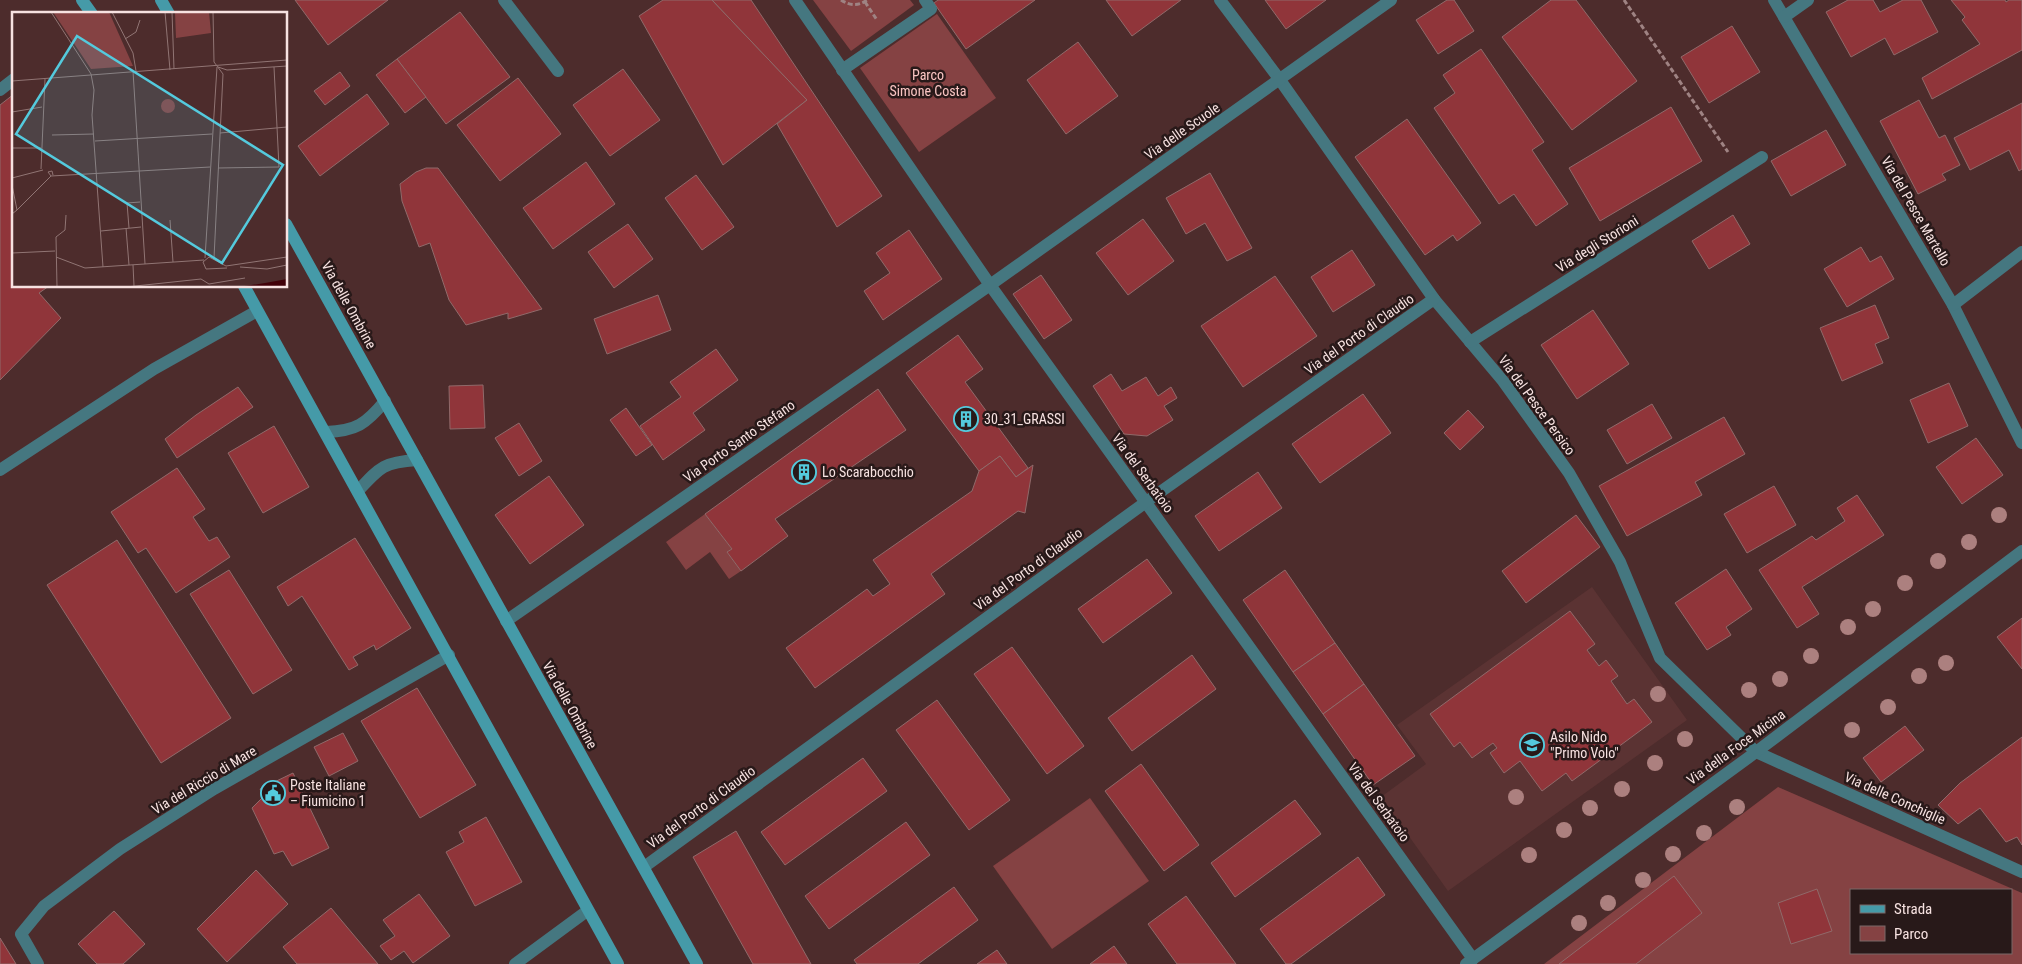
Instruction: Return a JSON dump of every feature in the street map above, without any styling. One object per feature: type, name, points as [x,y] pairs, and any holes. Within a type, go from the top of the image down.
[{"type":"street","points":[[82,0],[91,12]]},
{"type":"street","points":[[161,0],[168,12]]},
{"type":"street","points":[[504,0],[558,71]]},
{"type":"street","name":"Via del Serbatoio","points":[[795,0],[990,286],[1146,502],[1469,962]]},
{"type":"street","points":[[842,70],[931,9],[925,0]]},
{"type":"street","name":"Via del Pesce Persico","points":[[1220,0],[1280,80],[1434,299],[1503,381],[1569,473],[1620,562],[1660,658],[1756,752]]},
{"type":"street","name":"Via delle Scuole","points":[[990,286],[1391,0]]},
{"type":"street","name":"Via del Pesce Martello","points":[[1774,0],[1953,305],[2022,443]]},
{"type":"street","points":[[1784,17],[1808,0]]},
{"type":"street","points":[[0,90],[12,81]]},
{"type":"street","name":"Via degli Storioni","points":[[1470,342],[1762,157]]},
{"type":"street","name":"Via delle Ombrine","points":[[288,228],[697,964]]},
{"type":"street","points":[[1953,305],[2022,252]]},
{"type":"street","name":"Via Porto Santo Stefano","points":[[506,621],[990,286]]},
{"type":"street","points":[[245,288],[618,964]]},
{"type":"street","name":"Via del Porto di Claudio","points":[[644,867],[1146,502],[1434,299]]},
{"type":"street","points":[[0,470],[154,369],[257,311]]},
{"type":"street","points":[[326,432],[346,431],[370,419],[385,401]]},
{"type":"street","points":[[358,490],[378,469],[394,461],[418,460]]},
{"type":"street","name":"Via della Foce Micina","points":[[1469,962],[1756,752],[2022,551]]},
{"type":"street","name":"Via del Riccio di Mare","points":[[38,964],[21,934],[44,906],[120,849],[214,790],[449,655]]},
{"type":"street","name":"Via delle Conchiglie","points":[[1756,752],[2022,872]]},
{"type":"street","points":[[515,964],[588,911]]},
{"type":"path","points":[[841,0],[852,5],[867,0]]},
{"type":"path","points":[[1624,0],[1740,170]]},
{"type":"shaded area","name":"Asilo Nido \"Primo Volo\"","points":[[1592,587],[1687,720],[1448,891],[1381,797],[1426,764],[1397,725]]},
{"type":"green space","points":[[813,0],[910,0],[914,5],[851,51]]},
{"type":"green space","name":"Parco Simone Costa","points":[[937,14],[996,98],[919,152],[860,68]]},
{"type":"green space","points":[[705,514],[732,549],[727,552],[741,571],[729,579],[710,552],[686,570],[666,542]]},
{"type":"green space","points":[[1778,787],[2022,893],[2022,964],[1544,964]]},
{"type":"green space","points":[[1090,798],[1149,881],[1052,949],[993,866]]},
{"type":"building","points":[[295,0],[388,0],[328,45]]},
{"type":"building","points":[[663,0],[712,0],[807,100],[723,165],[639,16]]},
{"type":"building","points":[[712,0],[751,0],[882,196],[837,227],[777,124],[807,100]]},
{"type":"building","points":[[938,0],[1035,0],[966,49],[934,3]]},
{"type":"building","points":[[1106,0],[1181,0],[1132,36]]},
{"type":"building","points":[[1265,0],[1326,0],[1286,29]]},
{"type":"building","points":[[1447,0],[1454,0],[1474,31],[1438,54],[1416,20]]},
{"type":"building","points":[[1551,0],[1576,0],[1637,81],[1572,130],[1502,37]]},
{"type":"building","points":[[1848,0],[1873,0],[1880,12],[1903,0],[1921,0],[1938,32],[1894,55],[1885,38],[1851,57],[1826,12]]},
{"type":"building","points":[[1951,0],[2005,0],[2006,2],[2009,0],[2022,0],[2022,50],[1932,99],[1922,78],[1980,44],[1962,20],[1965,17]]},
{"type":"building","points":[[460,12],[510,77],[446,124],[397,59]]},
{"type":"building","points":[[1732,26],[1760,72],[1709,103],[1681,57]]},
{"type":"building","points":[[1078,42],[1118,96],[1066,134],[1027,80]]},
{"type":"building","points":[[1481,49],[1544,142],[1532,150],[1568,204],[1536,226],[1514,194],[1499,204],[1434,108],[1455,93],[1443,75]]},
{"type":"building","points":[[397,59],[426,97],[405,113],[376,75]]},
{"type":"building","points":[[623,69],[660,120],[610,156],[573,105]]},
{"type":"building","points":[[340,72],[350,86],[325,105],[314,91]]},
{"type":"building","points":[[518,78],[561,134],[500,181],[457,125]]},
{"type":"building","points":[[367,94],[389,124],[320,176],[298,146]]},
{"type":"building","points":[[12,96],[12,288],[46,288],[39,293],[61,318],[0,380],[0,105]]},
{"type":"building","points":[[1919,100],[1939,138],[1945,135],[1960,165],[1942,174],[1946,180],[1918,194],[1880,121]]},
{"type":"building","points":[[2022,103],[2022,169],[2019,171],[2009,150],[1970,170],[1954,138]]},
{"type":"building","points":[[1671,107],[1702,161],[1600,221],[1569,168]]},
{"type":"building","points":[[1407,119],[1481,223],[1457,241],[1453,235],[1425,255],[1355,157]]},
{"type":"building","points":[[1826,130],[1846,165],[1791,196],[1771,161]]},
{"type":"building","points":[[586,162],[615,204],[553,249],[523,208]]},
{"type":"building","points":[[426,168],[438,168],[542,309],[508,319],[508,313],[466,325],[449,300],[430,243],[419,247],[402,201],[400,184],[416,172]]},
{"type":"building","points":[[1210,173],[1252,248],[1227,261],[1205,223],[1186,234],[1166,198]]},
{"type":"building","points":[[696,175],[734,227],[702,250],[665,198]]},
{"type":"building","points":[[1733,215],[1750,244],[1709,269],[1692,241]]},
{"type":"building","points":[[1143,219],[1174,261],[1128,295],[1096,253]]},
{"type":"building","points":[[628,224],[653,259],[614,288],[588,252]]},
{"type":"building","points":[[909,230],[942,279],[883,320],[864,291],[890,273],[876,253]]},
{"type":"building","points":[[1861,247],[1870,262],[1881,256],[1894,279],[1847,307],[1824,269]]},
{"type":"building","points":[[1352,250],[1375,285],[1333,312],[1311,277]]},
{"type":"building","points":[[1041,275],[1072,320],[1044,339],[1013,294]]},
{"type":"building","points":[[1275,276],[1317,336],[1243,387],[1201,326]]},
{"type":"building","points":[[658,295],[671,330],[607,354],[594,319]]},
{"type":"building","points":[[1875,305],[1889,338],[1875,344],[1883,363],[1842,381],[1820,328]]},
{"type":"building","points":[[1593,310],[1629,364],[1577,399],[1541,345]]},
{"type":"building","name":"30_31_GRASSI","points":[[958,335],[983,369],[965,382],[1028,468],[1016,477],[1000,456],[979,471],[906,373]]},
{"type":"building","points":[[716,349],[738,380],[693,413],[705,430],[663,460],[640,426],[681,397],[670,382]]},
{"type":"building","points":[[1111,374],[1122,391],[1146,377],[1158,396],[1171,387],[1177,398],[1164,406],[1173,420],[1147,436],[1124,434],[1093,386]]},
{"type":"building","points":[[1949,383],[1968,426],[1928,443],[1910,400]]},
{"type":"building","points":[[483,385],[485,428],[450,429],[449,386]]},
{"type":"building","points":[[238,387],[253,407],[177,458],[165,439],[196,415]]},
{"type":"building","name":"Lo Scarabocchio","points":[[878,389],[906,430],[775,519],[788,536],[741,571],[727,552],[732,549],[705,514]]},
{"type":"building","points":[[1363,394],[1391,433],[1320,483],[1292,444]]},
{"type":"building","points":[[1652,404],[1672,438],[1627,464],[1607,430]]},
{"type":"building","points":[[626,408],[652,445],[636,456],[610,420]]},
{"type":"building","points":[[1468,410],[1484,427],[1460,450],[1444,433]]},
{"type":"building","points":[[1724,417],[1745,454],[1695,482],[1702,495],[1627,536],[1599,486]]},
{"type":"building","points":[[519,423],[542,461],[519,476],[495,438]]},
{"type":"building","points":[[274,426],[309,487],[263,513],[228,453]]},
{"type":"building","points":[[1976,438],[2003,475],[1962,504],[1936,467]]},
{"type":"building","points":[[1000,456],[1016,477],[1033,465],[1025,513],[1018,511],[931,574],[945,594],[815,688],[786,648],[867,589],[873,596],[890,584],[873,560],[972,491],[979,471]]},
{"type":"building","points":[[177,468],[205,509],[193,517],[209,541],[217,537],[230,557],[176,593],[146,548],[138,553],[111,512]]},
{"type":"building","points":[[1258,472],[1282,508],[1219,551],[1195,516]]},
{"type":"building","points":[[549,476],[584,525],[530,564],[495,515]]},
{"type":"building","points":[[1774,486],[1796,525],[1747,553],[1724,514]]},
{"type":"building","points":[[1857,495],[1884,535],[1802,587],[1819,614],[1797,628],[1759,570],[1812,536],[1816,540],[1845,521],[1837,508]]},
{"type":"building","points":[[1576,515],[1600,547],[1526,603],[1502,571]]},
{"type":"building","points":[[355,538],[411,628],[376,650],[374,645],[353,657],[358,665],[349,670],[302,596],[288,606],[277,587]]},
{"type":"building","points":[[117,540],[231,718],[161,763],[47,585]]},
{"type":"building","points":[[1147,559],[1172,593],[1103,643],[1078,609]]},
{"type":"building","points":[[1726,569],[1752,609],[1726,627],[1731,635],[1707,650],[1675,603]]},
{"type":"building","points":[[229,570],[292,670],[253,694],[190,594]]},
{"type":"building","points":[[1285,570],[1335,643],[1293,672],[1243,600]]},
{"type":"building","points":[[1570,611],[1595,644],[1587,650],[1599,666],[1606,660],[1618,676],[1611,681],[1627,704],[1634,699],[1652,722],[1572,781],[1566,773],[1542,791],[1520,761],[1504,773],[1490,753],[1497,748],[1493,743],[1472,758],[1460,742],[1454,747],[1430,714]]},
{"type":"building","points":[[2022,618],[2022,669],[1997,637]]},
{"type":"building","points":[[1335,643],[1364,684],[1323,714],[1293,672]]},
{"type":"building","points":[[1012,647],[1084,746],[1047,774],[974,674]]},
{"type":"building","points":[[1192,655],[1216,689],[1132,751],[1108,718]]},
{"type":"building","points":[[1364,684],[1415,756],[1373,785],[1323,714]]},
{"type":"building","points":[[417,688],[476,785],[420,818],[361,721]]},
{"type":"building","points":[[937,700],[1010,800],[969,830],[896,730]]},
{"type":"building","points":[[1905,726],[1924,750],[1881,782],[1863,758]]},
{"type":"building","points":[[343,733],[358,761],[329,776],[314,747]]},
{"type":"building","points":[[2022,737],[2022,845],[2017,837],[2006,842],[1980,808],[1958,824],[1938,805],[1960,783]]},
{"type":"building","points":[[863,758],[887,791],[785,865],[761,832]]},
{"type":"building","points":[[1141,764],[1199,845],[1164,871],[1105,791]]},
{"type":"building","points":[[293,773],[329,848],[292,866],[283,851],[274,854],[252,808],[264,796],[260,789]]},
{"type":"building","points":[[1295,800],[1321,834],[1235,897],[1211,863]]},
{"type":"building","points":[[486,817],[522,882],[475,906],[446,852],[464,842],[459,832]]},
{"type":"building","points":[[906,822],[930,855],[829,929],[805,896]]},
{"type":"building","points":[[736,831],[811,964],[753,964],[693,857]]},
{"type":"building","points":[[1358,857],[1385,895],[1291,964],[1286,964],[1260,929]]},
{"type":"building","points":[[256,870],[288,904],[227,962],[197,929]]},
{"type":"building","points":[[1674,876],[1702,913],[1636,964],[1559,964]]},
{"type":"building","points":[[954,887],[978,920],[918,964],[857,964],[854,960]]},
{"type":"building","points":[[1817,889],[1832,931],[1791,944],[1778,903]]},
{"type":"building","points":[[419,894],[450,936],[413,963],[404,951],[391,960],[380,946],[395,936],[383,920]]},
{"type":"building","points":[[1186,896],[1236,964],[1177,964],[1148,924]]},
{"type":"building","points":[[331,908],[378,964],[297,964],[283,947]]},
{"type":"building","points":[[114,911],[145,944],[123,964],[97,964],[78,944]]},
{"type":"building","points":[[0,938],[16,964],[0,964]]},
{"type":"building","points":[[1114,946],[1127,964],[1090,964]]},
{"type":"building","points":[[997,950],[1007,964],[977,964]]},
{"type":"place","name":"30_31_GRASSI","points":[[966,419]]},
{"type":"place","name":"Lo Scarabocchio","points":[[804,472]]},
{"type":"place","name":"Asilo Nido \"Primo Volo\"","points":[[1532,745]]},
{"type":"place","name":"Poste Italiane – Fiumicino 1","points":[[273,793]]}]
